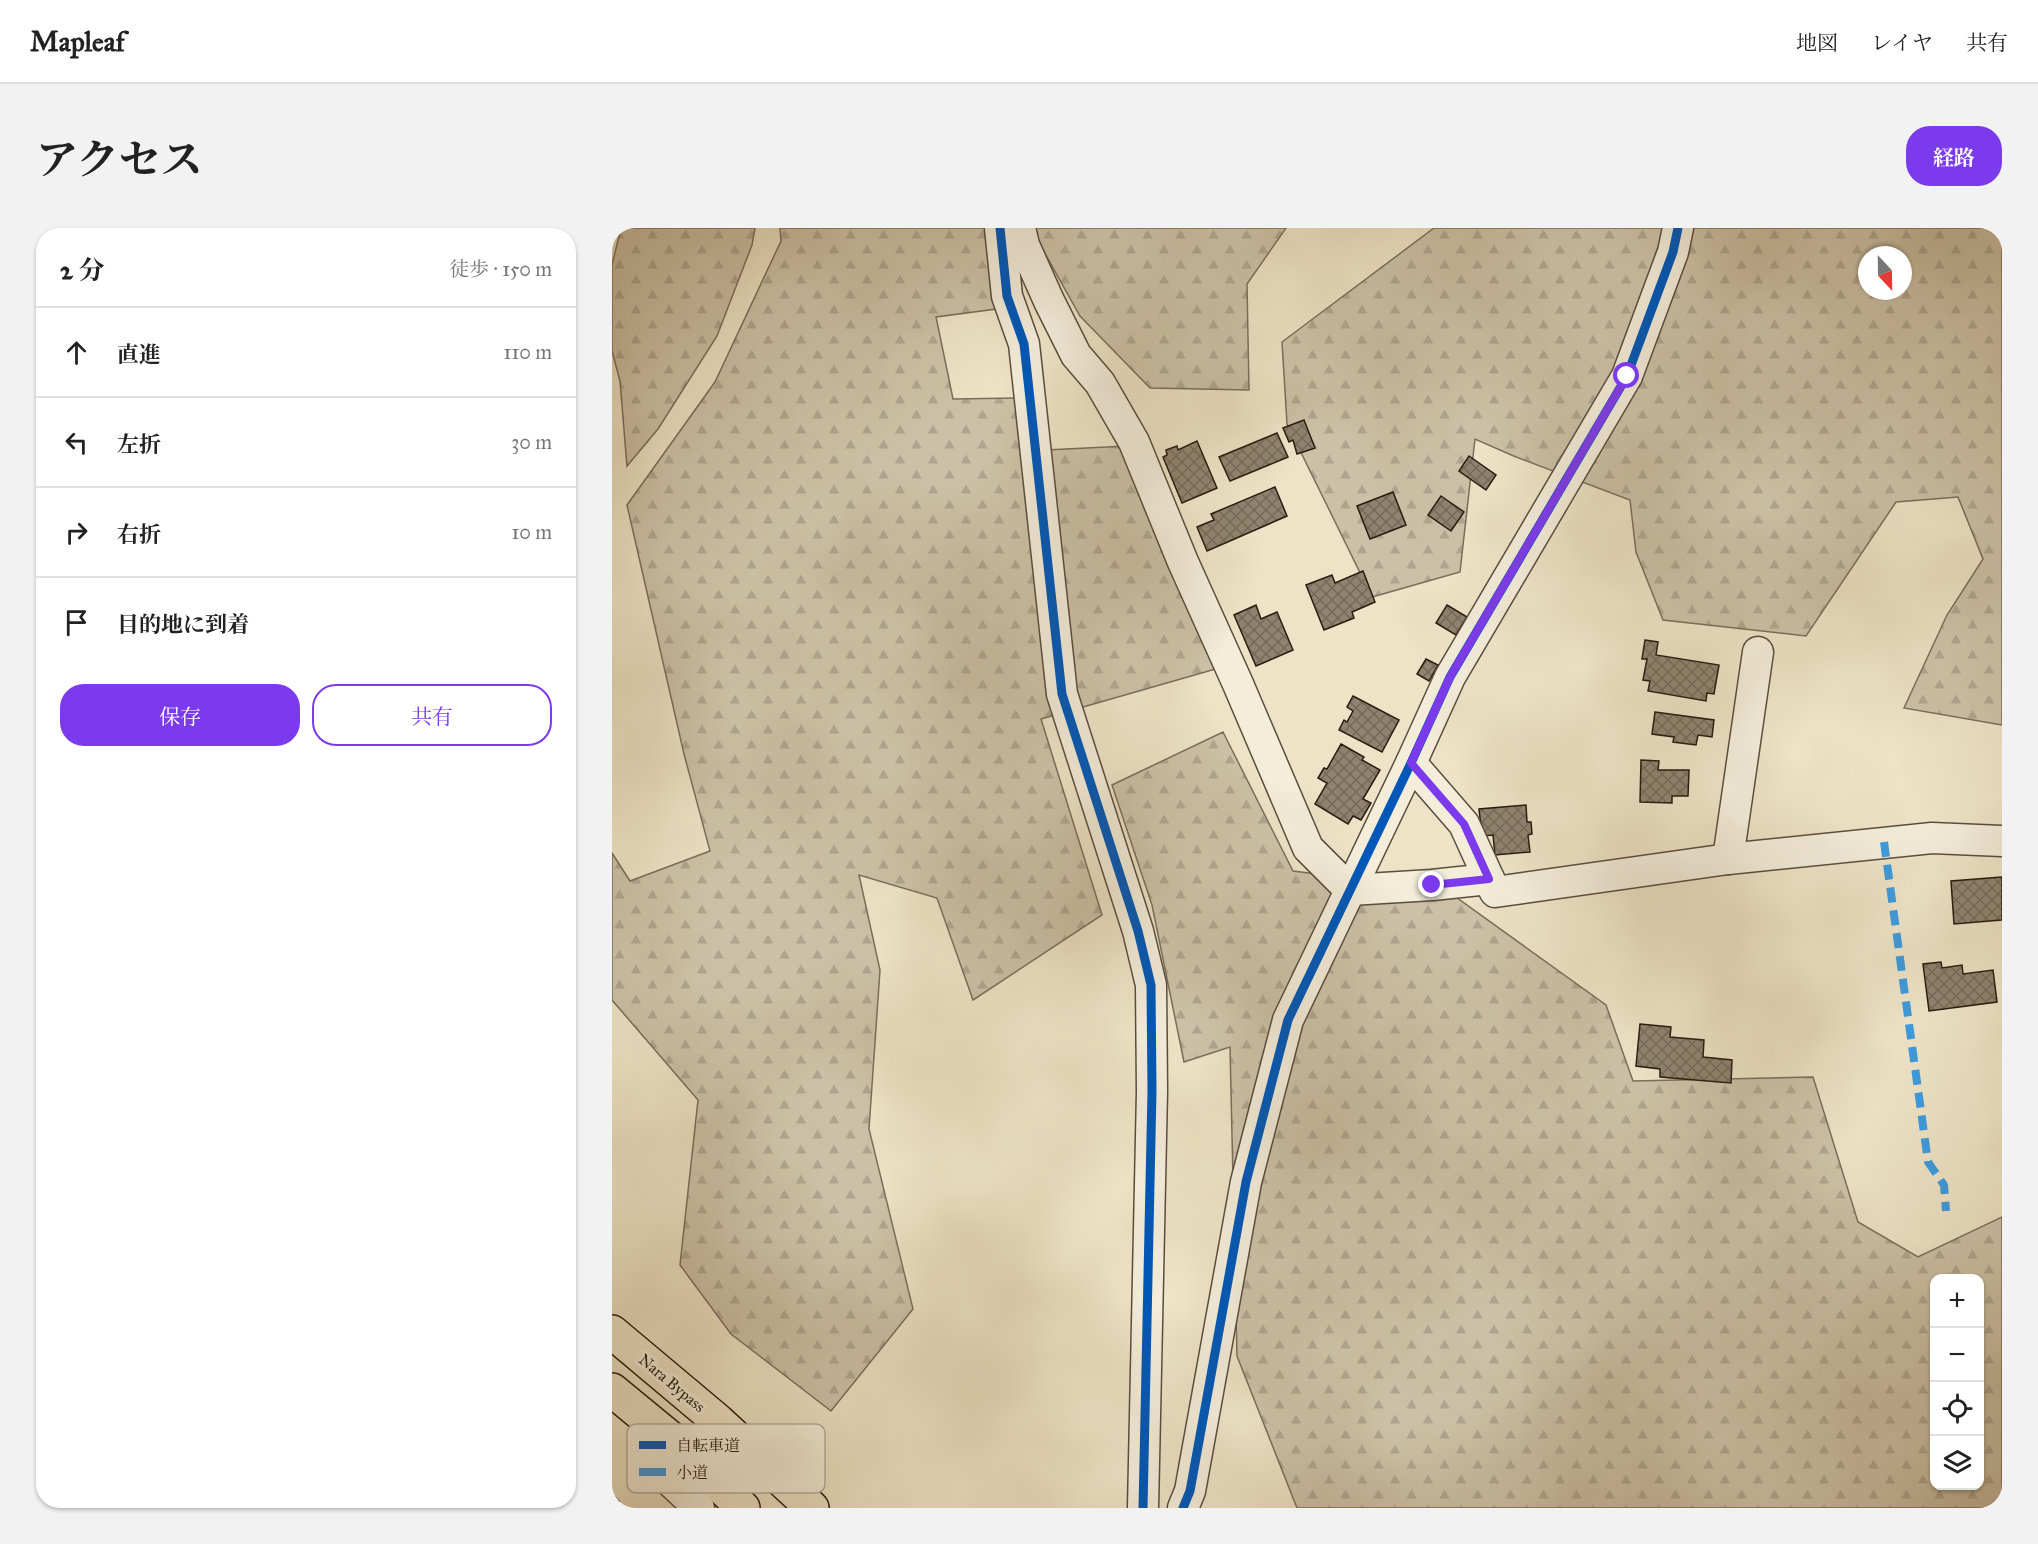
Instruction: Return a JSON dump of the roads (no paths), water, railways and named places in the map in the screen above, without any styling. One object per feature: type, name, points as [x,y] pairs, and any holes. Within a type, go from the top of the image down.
[{"type":"highway","name":"Nara Bypass","points":[[612,1332],[721,1424]]},
{"type":"highway","points":[[612,1390],[654,1424]]},
{"type":"highway","points":[[726,1493],[742,1508]]},
{"type":"highway","name":"Nara Bypass","points":[[796,1493],[812,1508]]},
{"type":"street","points":[[1000,228],[1007,296],[1024,344],[1062,694],[1138,931],[1151,985],[1152,1091],[1143,1508]]},
{"type":"street","points":[[1020,228],[1024,245],[1048,301],[1076,355],[1100,383],[1134,442],[1183,562],[1308,848],[1350,890],[1489,879]]},
{"type":"street","points":[[1183,1508],[1190,1491],[1246,1182],[1288,1020],[1450,677],[1627,376],[1674,252],[1678,228]]},
{"type":"street","points":[[1728,859],[1758,652]]},
{"type":"street","points":[[1411,763],[1464,824],[1495,892],[1728,859],[1932,838],[2002,840]]},
{"type":"street","points":[[683,1493],[699,1508]]},
{"type":"railway","points":[[612,1496],[623,1508]]}]
